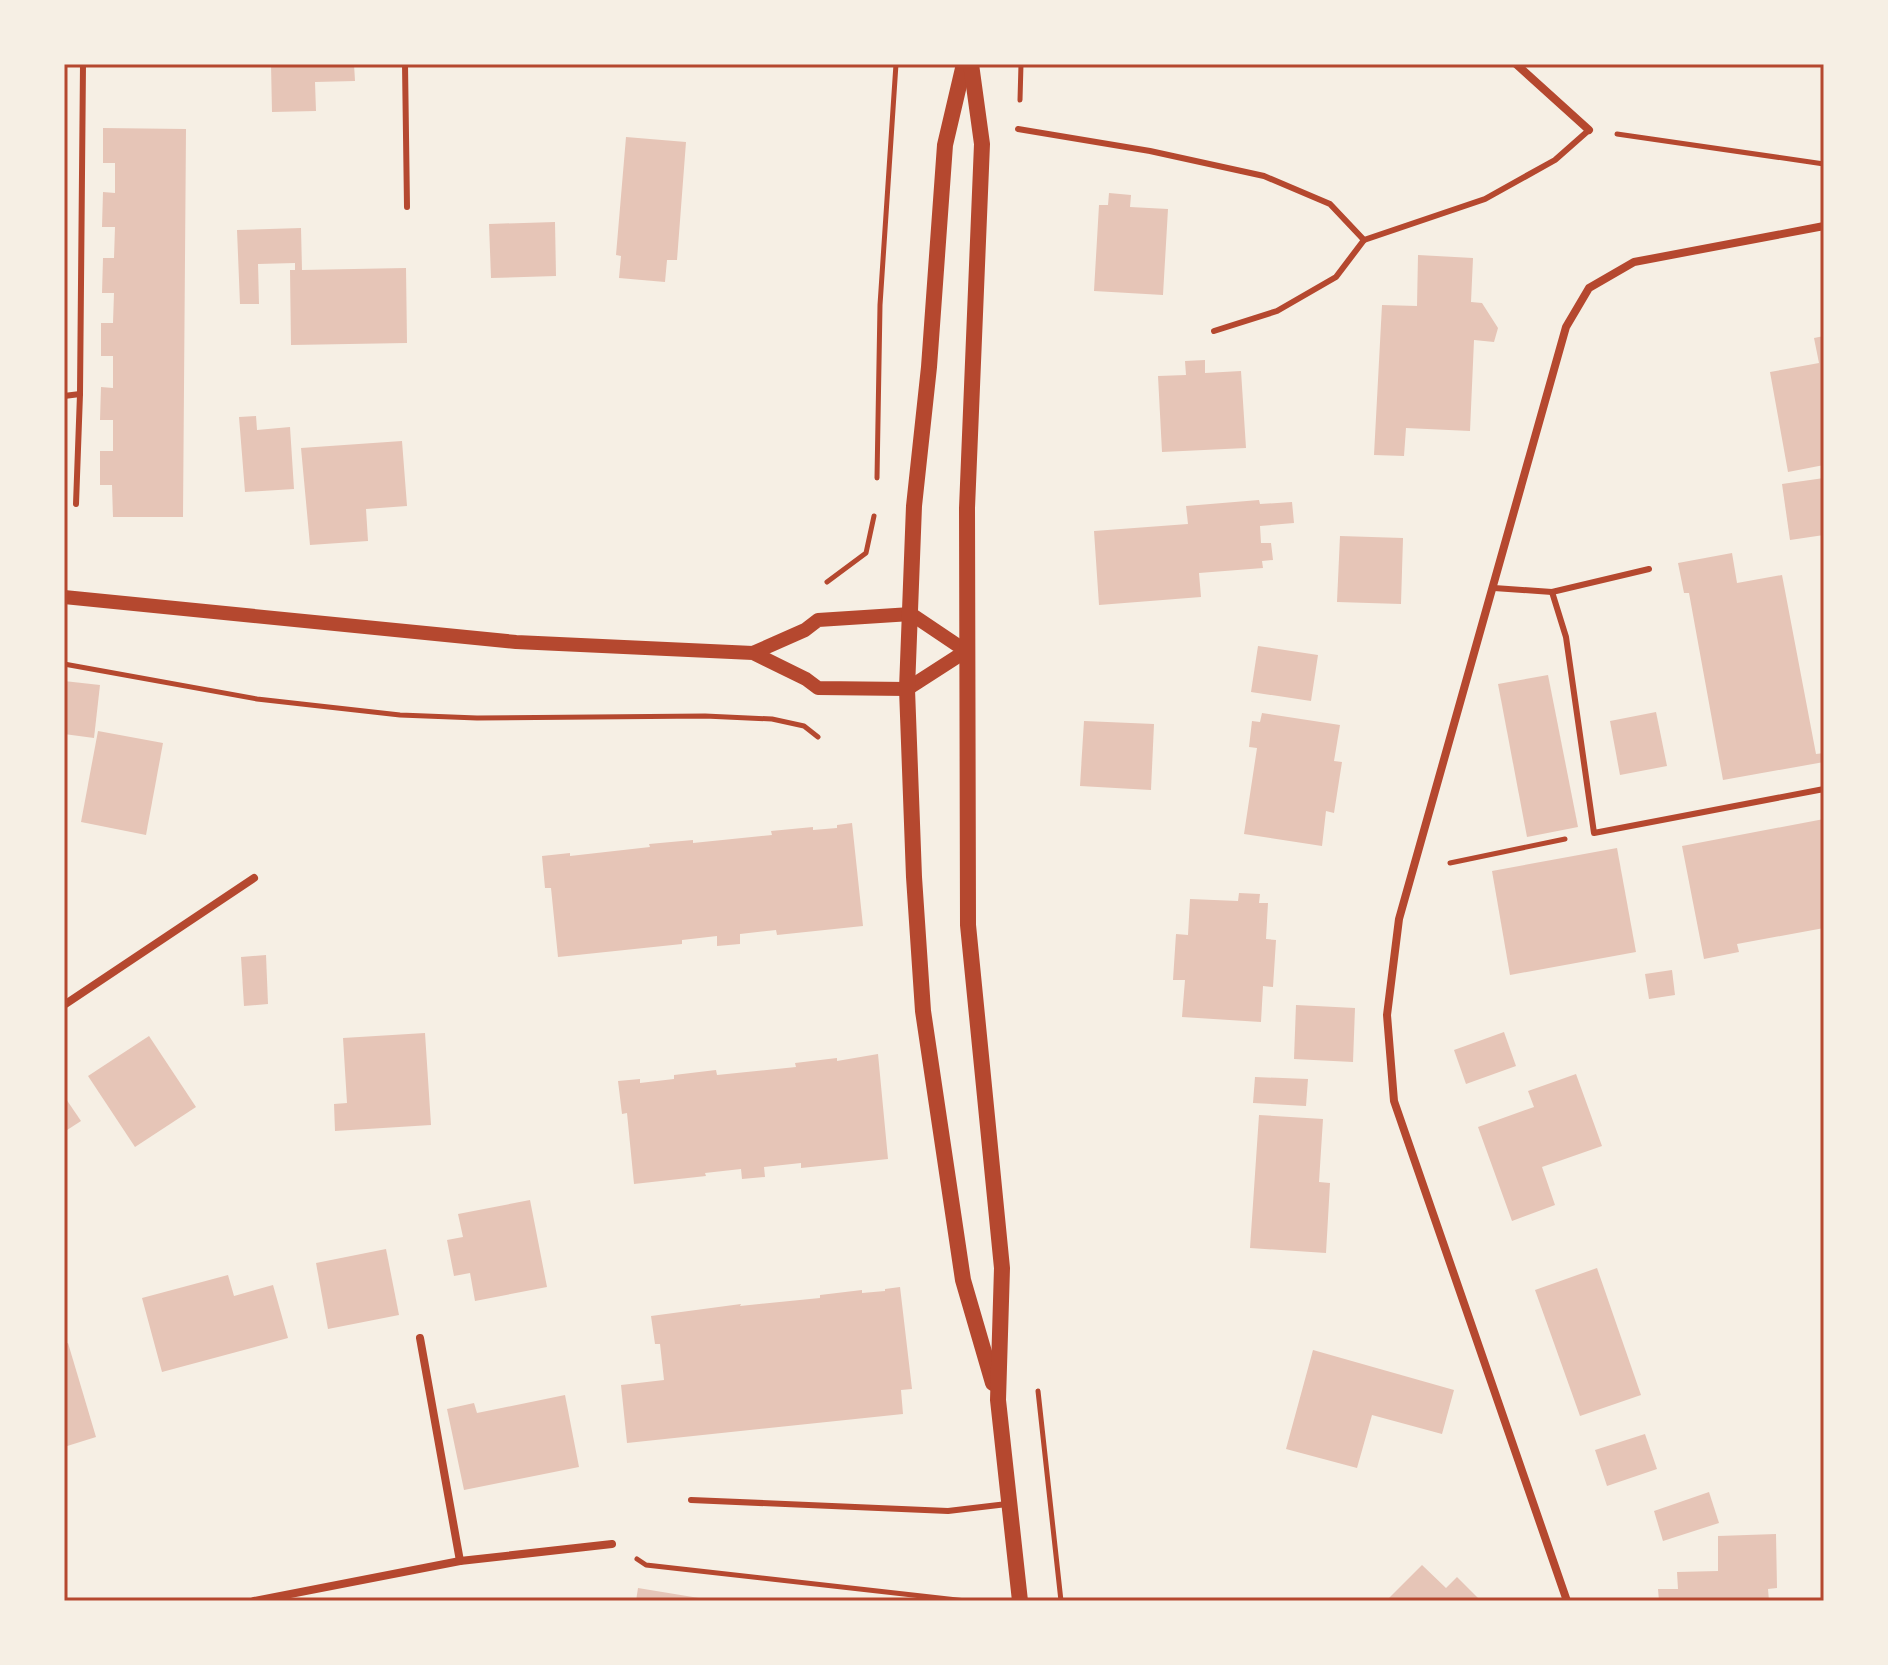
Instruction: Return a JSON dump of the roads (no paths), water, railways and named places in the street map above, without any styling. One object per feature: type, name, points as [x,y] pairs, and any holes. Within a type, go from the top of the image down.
[{"type":"main road","points":[[964,64],[945,145],[929,367],[914,506],[907,689],[923,1011],[963,1280],[998,1400]]},
{"type":"main road","points":[[971,64],[982,144],[967,508],[968,925],[1002,1268],[998,1400],[1020,1601]]},
{"type":"street","points":[[1516,64],[1589,130]]},
{"type":"street","points":[[1567,1601],[1394,1101],[1387,1015],[1399,919],[1566,327],[1589,288],[1634,262],[1824,226]]},
{"type":"street","points":[[64,597],[516,642],[753,653],[818,688],[907,689],[966,651],[911,614],[818,620],[805,630],[753,653]]},
{"type":"street","points":[[64,1005],[254,878]]},
{"type":"street","points":[[420,1338],[460,1561]]},
{"type":"street","points":[[254,1601],[460,1561],[612,1544]]},
{"type":"lane","points":[[76,504],[83,64]]},
{"type":"lane","points":[[405,64],[407,207]]},
{"type":"lane","points":[[1018,129],[1150,151],[1264,176],[1330,204],[1364,240]]},
{"type":"lane","points":[[1214,331],[1277,311],[1336,277],[1364,240],[1485,199],[1555,160],[1589,130]]},
{"type":"lane","points":[[64,396],[80,394]]},
{"type":"lane","points":[[1494,588],[1552,592],[1649,569]]},
{"type":"lane","points":[[1552,592],[1566,637],[1594,833],[1824,789]]},
{"type":"lane","points":[[691,1500],[948,1511],[1009,1504]]}]
